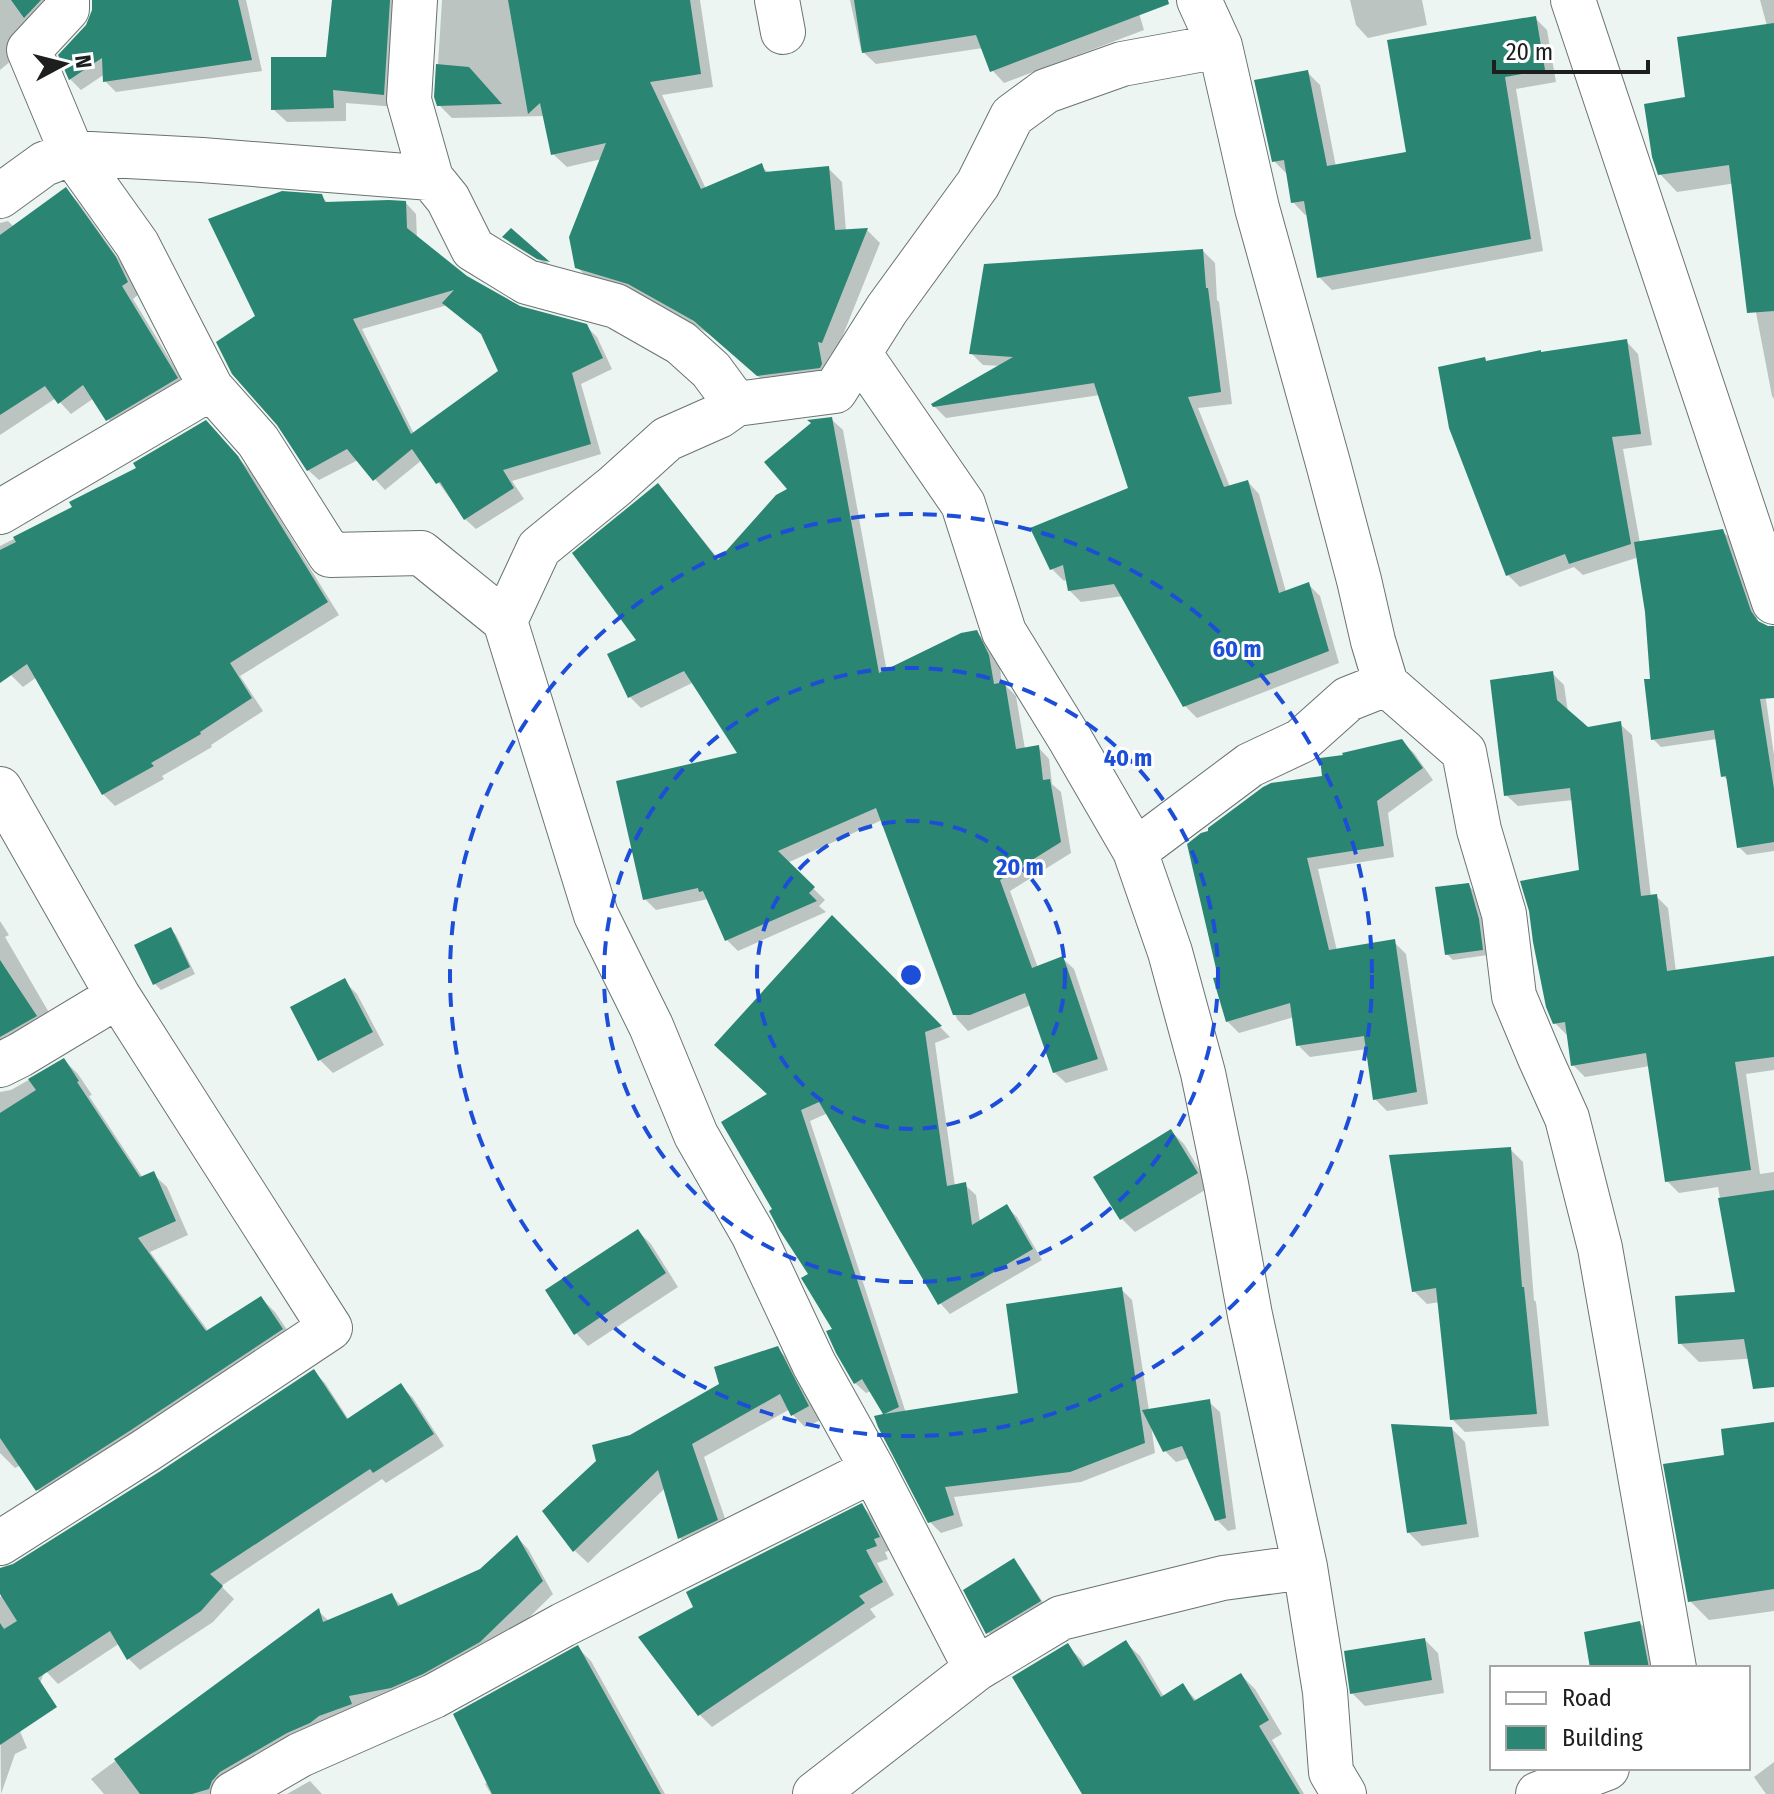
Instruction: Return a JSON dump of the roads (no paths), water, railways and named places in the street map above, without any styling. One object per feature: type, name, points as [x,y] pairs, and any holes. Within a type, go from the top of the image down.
[{"type":"street","points":[[67,0],[67,9],[29,50],[72,153],[137,244],[211,388],[258,441],[330,555],[421,553],[505,621],[596,915],[651,1026],[696,1135],[753,1234],[814,1364],[976,1669]]},
{"type":"street","points":[[415,0],[409,100],[431,178],[448,199],[473,249],[527,282],[616,306],[681,343],[711,370],[736,404]]},
{"type":"street","points":[[1199,0],[1220,46],[1257,208],[1386,684],[1464,752],[1479,830],[1504,914],[1514,996],[1567,1118],[1600,1248],[1674,1666]]},
{"type":"street","points":[[1573,0],[1774,602]]},
{"type":"street","points":[[505,621],[539,548],[667,439],[719,416],[736,404],[835,391],[887,309],[978,184],[1012,116],[1046,91],[1122,64],[1220,46]]},
{"type":"street","points":[[0,196],[44,164],[72,153],[431,178]]},
{"type":"street","points":[[859,353],[963,504],[1004,632],[1135,851],[1170,952],[1203,1073],[1250,1315],[1305,1567],[1325,1692],[1331,1772],[1344,1794]]},
{"type":"street","points":[[0,512],[211,388]]},
{"type":"street","points":[[1135,851],[1250,765],[1301,741],[1348,699],[1386,684]]},
{"type":"street","points":[[0,789],[118,996],[330,1328],[0,1543]]},
{"type":"street","points":[[0,1065],[118,996]]},
{"type":"street","points":[[233,1794],[300,1755],[434,1696],[563,1625],[873,1470]]},
{"type":"street","points":[[815,1794],[976,1669],[1061,1618],[1223,1578],[1305,1567]]},
{"type":"street","points":[[1538,1794],[1602,1770]]}]
